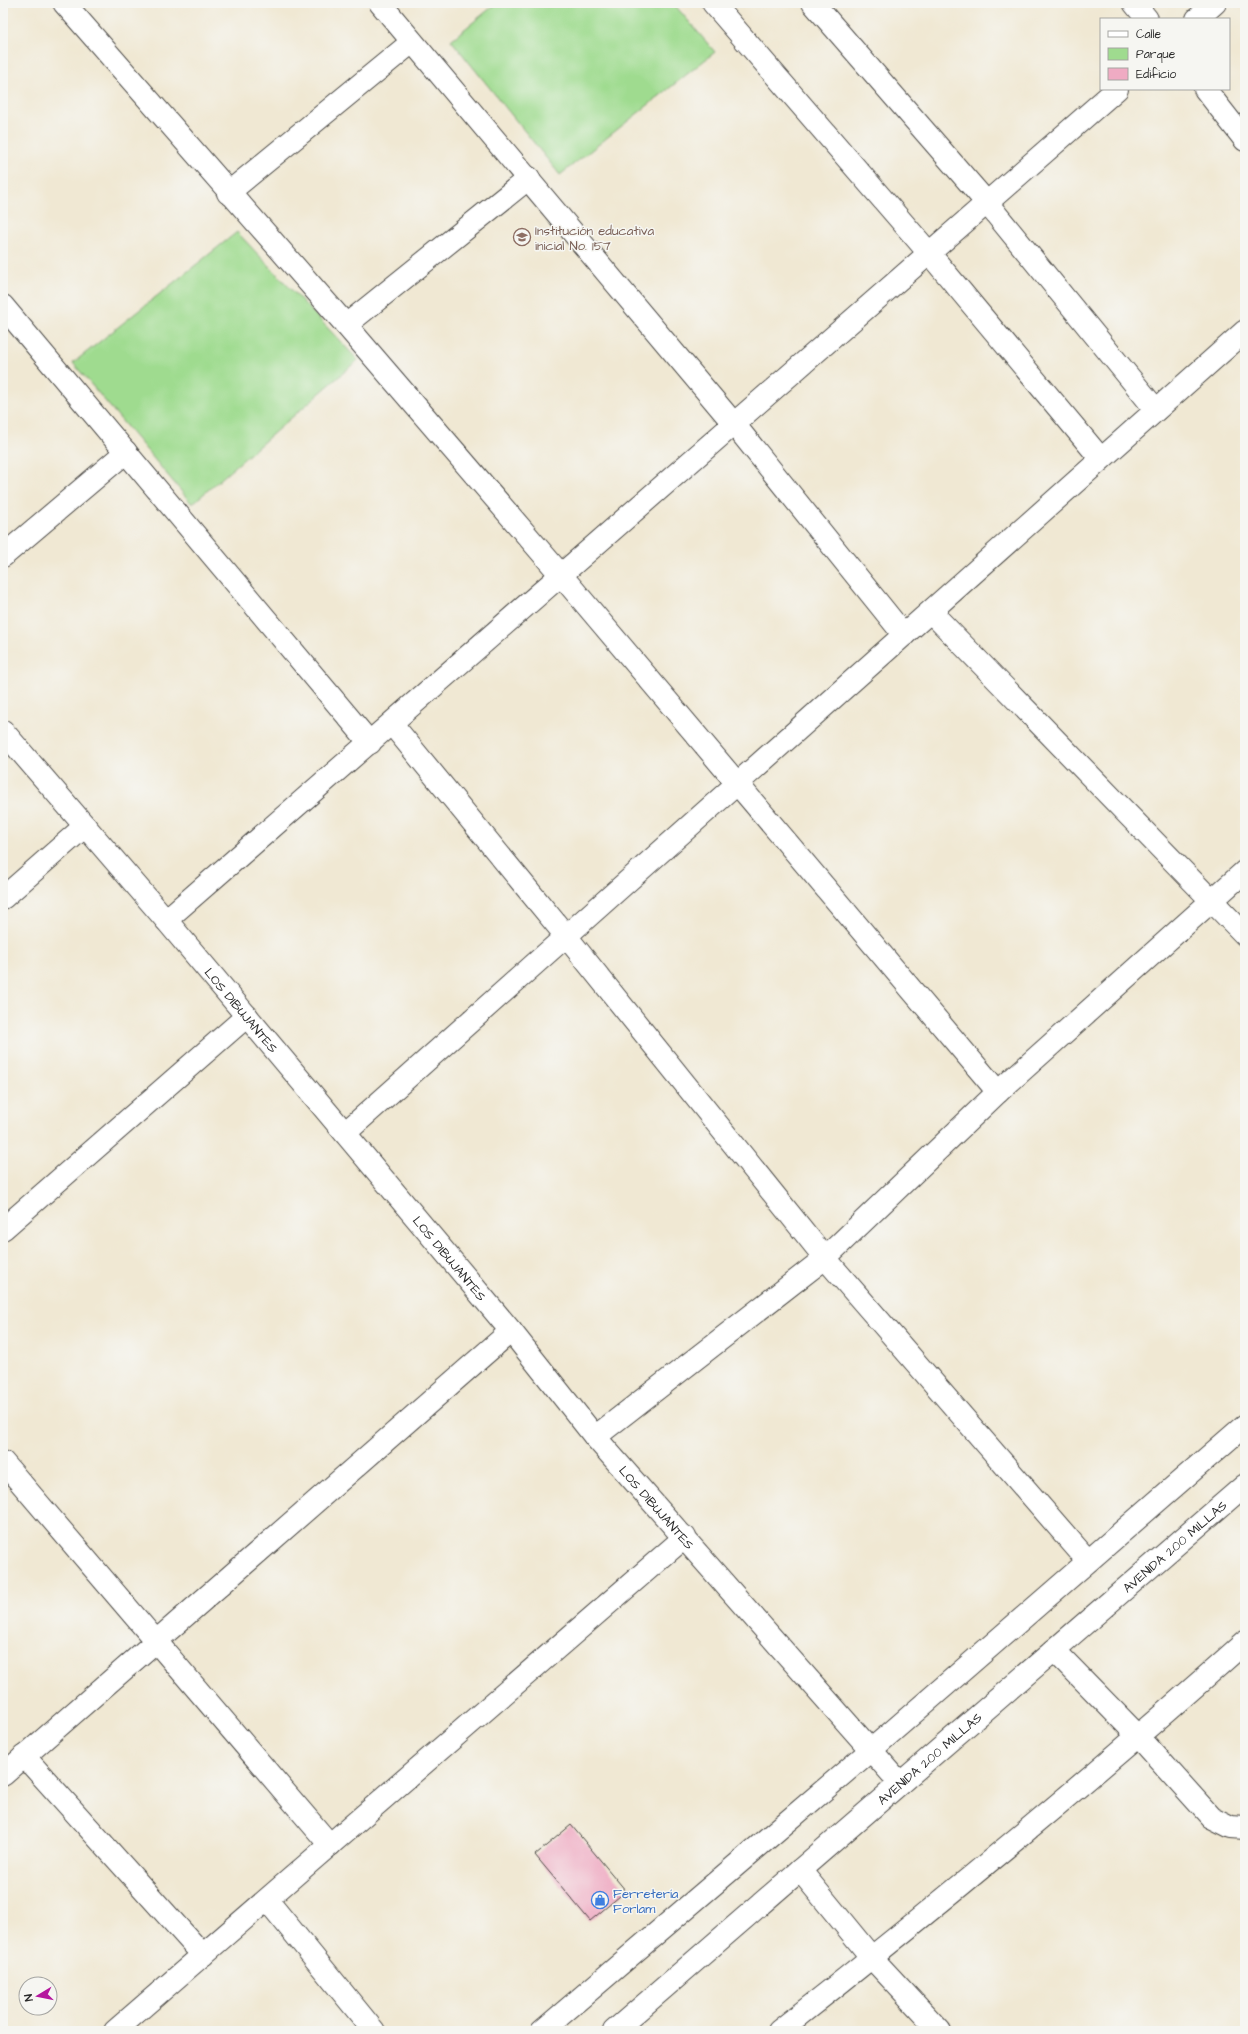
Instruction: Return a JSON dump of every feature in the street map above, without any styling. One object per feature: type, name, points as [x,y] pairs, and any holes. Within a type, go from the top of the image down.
[{"type":"street","points":[[64,3],[346,325],[561,575],[998,1092]]},
{"type":"street","points":[[380,3],[734,424],[904,635]]},
{"type":"street","points":[[713,3],[929,253],[1101,459]]},
{"type":"street","points":[[813,3],[987,203],[1156,410]]},
{"type":"street","points":[[1134,3],[1146,18]]},
{"type":"street","points":[[1198,18],[1215,3]]},
{"type":"street","points":[[228,192],[412,42]]},
{"type":"street","points":[[166,920],[1116,90]]},
{"type":"street","points":[[1206,90],[1245,140]]},
{"type":"street","points":[[346,325],[528,178]]},
{"type":"street","points":[[3,306],[370,743]]},
{"type":"street","points":[[345,1133],[1245,331]]},
{"type":"street","points":[[3,556],[126,452]]},
{"type":"street","points":[[931,612],[1245,935]]},
{"type":"street","points":[[392,724],[566,936],[825,1258],[1088,1561]]},
{"type":"street","name":"LOS DIBUJANTES","points":[[3,731],[247,1016],[511,1331],[595,1437],[685,1537],[900,1783]]},
{"type":"street","points":[[3,898],[85,826]]},
{"type":"street","points":[[595,1437],[825,1258],[998,1092],[1245,871]]},
{"type":"street","points":[[3,1228],[247,1016]]},
{"type":"street","points":[[3,1775],[511,1331]]},
{"type":"street","points":[[542,2031],[871,1750],[1245,1424]]},
{"type":"street","points":[[3,1462],[330,1845]]},
{"type":"street","name":"AVENIDA 200 MILLAS","points":[[614,2031],[1245,1485]]},
{"type":"street","points":[[115,2031],[685,1537]]},
{"type":"street","points":[[779,2031],[872,1958],[1139,1737],[1245,1642]]},
{"type":"street","points":[[1054,1650],[1139,1737],[1211,1817],[1231,1827],[1245,1828]]},
{"type":"street","points":[[24,1756],[203,1955]]},
{"type":"street","points":[[800,1870],[872,1958],[940,2031]]},
{"type":"street","points":[[267,1900],[374,2031]]},
{"type":"green space","points":[[497,3],[673,3],[715,52],[560,175],[451,40]]},
{"type":"green space","points":[[237,232],[358,360],[192,504],[73,363]]},
{"type":"building","points":[[571,1825],[626,1891],[590,1921],[535,1855]]},
{"type":"place","name":"Institución educativa inicial No. 157","points":[[522,237]]},
{"type":"place","name":"Ferretería Forlam","points":[[600,1900]]}]
